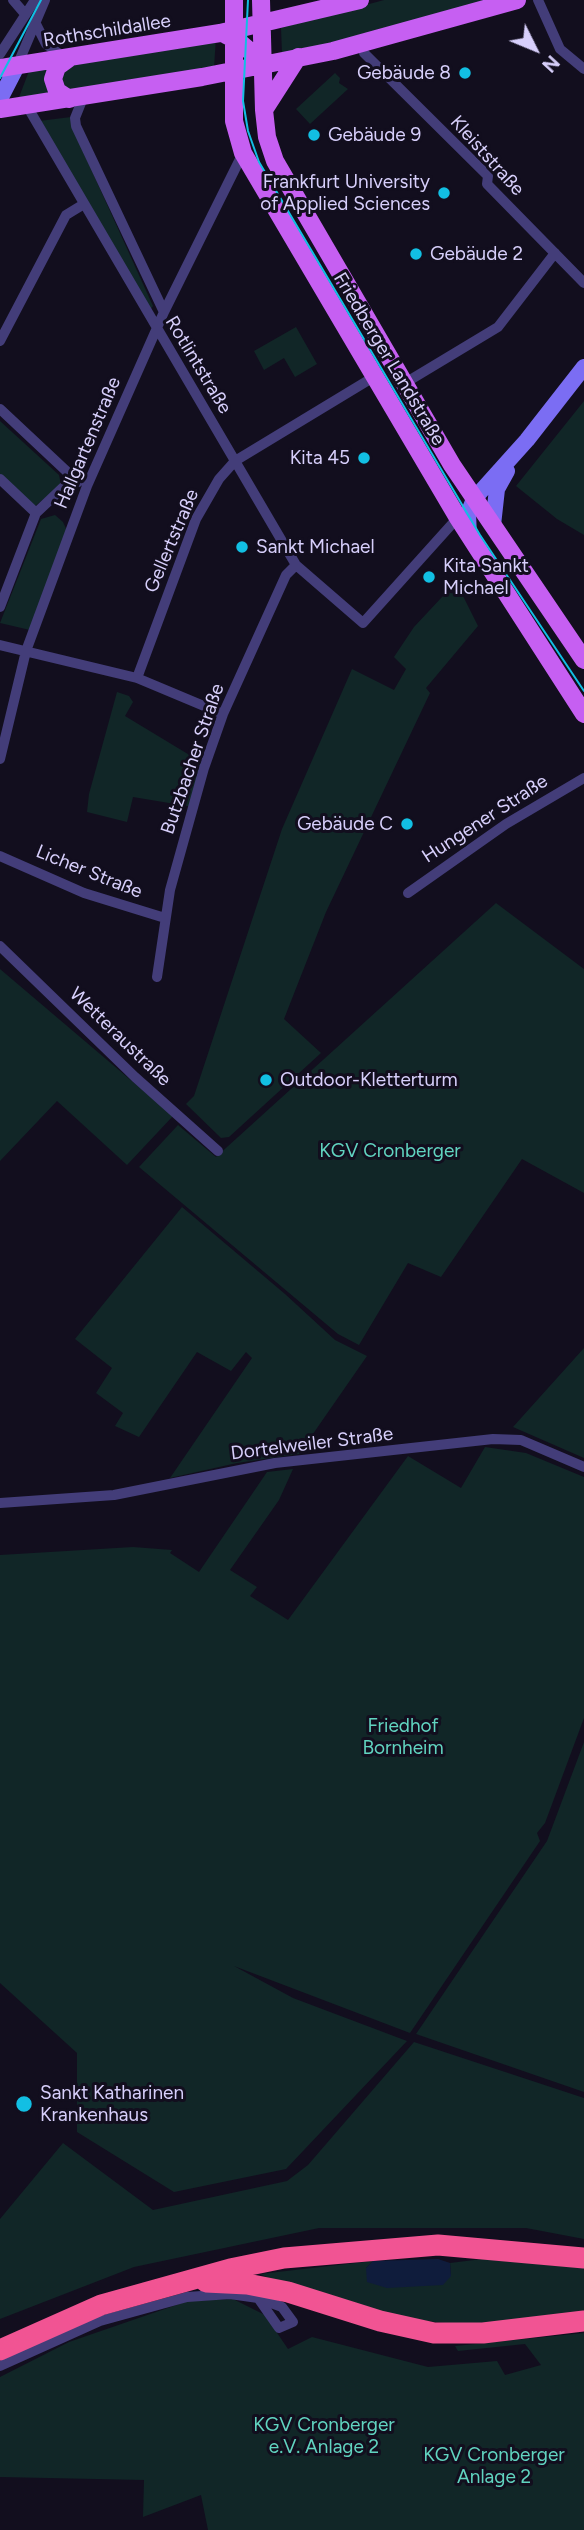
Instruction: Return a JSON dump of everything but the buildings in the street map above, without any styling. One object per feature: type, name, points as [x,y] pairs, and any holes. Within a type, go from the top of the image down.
[{"type":"highway","points":[[0,2338],[68,2306],[134,2282],[281,2246],[431,2234],[584,2246]]},
{"type":"highway","points":[[0,2350],[72,2316],[183,2281],[284,2258],[394,2246],[499,2248],[584,2258]]},
{"type":"highway","points":[[183,2281],[263,2286],[411,2330],[434,2333],[509,2331],[584,2321]]},
{"type":"main road","name":"Friedberger Landstraße","points":[[261,0],[268,59],[264,110],[267,137],[275,161],[405,383],[478,494],[493,525],[584,660]]},
{"type":"main road","name":"Rothschildallee","points":[[9,67],[68,59],[233,24],[262,24],[360,0]]},
{"type":"main road","points":[[0,109],[76,99],[232,71],[268,59],[298,57],[367,43],[517,0]]},
{"type":"main road","name":"Friedberger Landstraße","points":[[233,24],[234,121],[243,153],[377,375],[458,518],[584,714]]},
{"type":"main road","points":[[233,24],[268,59]]},
{"type":"main road","points":[[264,110],[298,57]]},
{"type":"main road","points":[[68,59],[57,67],[53,79],[57,91],[76,99]]},
{"type":"main road","points":[[0,99],[9,67]]},
{"type":"main road","points":[[469,535],[468,514],[478,494],[527,440],[584,367]]},
{"type":"main road","points":[[493,525],[497,489],[527,440]]},
{"type":"street","points":[[13,0],[22,19]]},
{"type":"street","points":[[0,54],[35,0]]},
{"type":"street","points":[[9,67],[36,24],[45,0]]},
{"type":"street","points":[[538,0],[560,49],[584,69]]},
{"type":"street","points":[[0,40],[22,19]]},
{"type":"street","points":[[36,24],[46,44],[68,59]]},
{"type":"street","name":"Kleiststraße","points":[[364,53],[488,176],[487,184],[584,283]]},
{"type":"street","name":"Rotlintstraße","points":[[76,99],[76,126],[163,312]]},
{"type":"street","name":"Rotlintstraße","points":[[27,106],[296,565],[363,622],[458,518]]},
{"type":"street","name":"Hallgartenstraße","points":[[0,759],[26,651],[87,486],[163,312],[243,153]]},
{"type":"street","points":[[0,341],[66,215],[84,204]]},
{"type":"street","points":[[405,383],[498,327],[555,253]]},
{"type":"street","name":"Gellertstraße","points":[[137,678],[196,519],[219,479],[235,461],[377,375]]},
{"type":"street","points":[[0,409],[72,479],[87,486]]},
{"type":"street","points":[[0,479],[36,513]]},
{"type":"street","name":"Hallgartenstraße","points":[[0,607],[36,513],[72,479]]},
{"type":"street","points":[[458,518],[478,494]]},
{"type":"street","name":"Butzbacher Straße","points":[[158,977],[165,918],[193,807],[223,714],[286,575],[296,565]]},
{"type":"street","points":[[0,645],[137,678],[223,714]]},
{"type":"street","name":"Hungener Straße","points":[[408,893],[495,831],[584,778]]},
{"type":"street","name":"Licher Straße","points":[[0,856],[84,893],[165,918]]},
{"type":"street","name":"Wetteraustraße","points":[[0,946],[135,1077],[218,1151]]},
{"type":"street","name":"Dortelweiler Straße","points":[[0,1503],[114,1495],[275,1463],[492,1439],[521,1440],[584,1467]]},
{"type":"street","points":[[0,2366],[65,2335],[156,2303],[208,2295],[258,2298]]},
{"type":"green space","points":[[384,0],[504,0],[376,37],[282,53],[281,28]]},
{"type":"green space","points":[[216,37],[214,68],[68,93],[62,86],[62,72],[67,66]]},
{"type":"green space","points":[[48,68],[49,93],[18,100],[29,71]]},
{"type":"green space","points":[[335,73],[340,78],[339,83],[348,89],[310,124],[296,109]]},
{"type":"green space","points":[[71,117],[72,127],[153,306],[151,309],[39,121]]},
{"type":"green space","points":[[296,327],[317,364],[295,377],[284,358],[264,370],[254,351]]},
{"type":"green space","points":[[584,401],[584,535],[557,519],[516,486]]},
{"type":"green space","points":[[0,421],[59,475],[61,485],[35,506],[0,474]]},
{"type":"green space","points":[[55,515],[63,522],[68,533],[30,630],[0,623],[41,519]]},
{"type":"green space","points":[[456,582],[478,626],[426,688],[430,693],[326,912],[284,1019],[321,1053],[229,1137],[221,1138],[186,1104],[194,1096],[282,829],[352,669],[394,690],[406,669],[394,657],[414,627]]},
{"type":"green space","points":[[117,692],[129,696],[133,702],[125,716],[206,765],[193,807],[133,797],[127,822],[87,812],[89,794]]},
{"type":"green space","name":"KGV Cronberger","points":[[496,903],[584,969],[584,1193],[522,1159],[441,1277],[408,1263],[359,1345],[338,1334],[139,1167],[178,1125],[216,1157]]},
{"type":"green space","points":[[0,969],[173,1116],[127,1165],[57,1101],[0,1161]]},
{"type":"green space","points":[[182,1207],[335,1340],[367,1356],[299,1454],[237,1463],[170,1478],[252,1358],[246,1352],[231,1371],[197,1352],[139,1437],[115,1426],[123,1413],[96,1393],[112,1368],[75,1339]]},
{"type":"green space","points":[[584,1348],[584,1458],[513,1427]]},
{"type":"green space","name":"Friedhof Bornheim","points":[[485,1447],[526,1453],[584,1477],[584,1718],[545,1823],[537,1833],[540,1841],[410,2033],[234,1966],[293,1998],[407,2041],[286,2169],[174,2192],[77,2132],[77,2053],[0,1983],[0,1555],[133,1547],[172,1550],[170,1553],[199,1572],[267,1472],[293,1469],[279,1500],[230,1570],[257,1587],[250,1596],[288,1620],[408,1456],[461,1488]]},
{"type":"green space","points":[[584,1742],[584,2092],[416,2034],[547,1841]]},
{"type":"green space","points":[[414,2042],[584,2098],[584,2239],[526,2228],[319,2228],[134,2267],[0,2319],[0,2219],[63,2143],[153,2210],[287,2181],[308,2165]]},
{"type":"green space","points":[[482,2259],[584,2268],[584,2315],[462,2325],[400,2318],[280,2283],[260,2274],[373,2261],[366,2268],[451,2276],[450,2263]]},
{"type":"green space","name":"KGV Cronberger e.V. Anlage 2","points":[[233,2299],[265,2315],[288,2349],[312,2337],[428,2367],[497,2361],[505,2375],[541,2365],[525,2344],[458,2351],[455,2346],[584,2333],[584,2530],[208,2530],[201,2495],[143,2517],[144,2480],[0,2477],[0,2377],[69,2342],[188,2301]]},
{"type":"water","points":[[438,2259],[450,2263],[451,2276],[443,2285],[387,2288],[367,2282],[366,2268],[373,2261]]},
{"type":"tram line","points":[[0,78],[41,0]]},
{"type":"tram line","points":[[248,0],[243,101],[248,131],[259,162],[480,535],[584,691]]},
{"type":"place","name":"Gebäude 8","points":[[465,73]]},
{"type":"place","name":"Gebäude 9","points":[[314,135]]},
{"type":"place","name":"Frankfurt University of Applied Sciences","points":[[444,193]]},
{"type":"place","name":"Gebäude 2","points":[[416,254]]},
{"type":"place","name":"Kita 45","points":[[364,458]]},
{"type":"place","name":"Sankt Michael","points":[[242,547]]},
{"type":"place","name":"Kita Sankt Michael","points":[[429,577]]},
{"type":"place","name":"Gebäude C","points":[[407,824]]},
{"type":"place","name":"Outdoor-Kletterturm","points":[[266,1080]]},
{"type":"place","name":"Sankt Katharinen Krankenhaus","points":[[24,2104]]},
{"type":"park label","name":"KGV Cronberger Anlage 2","points":[[494,2466]]}]
